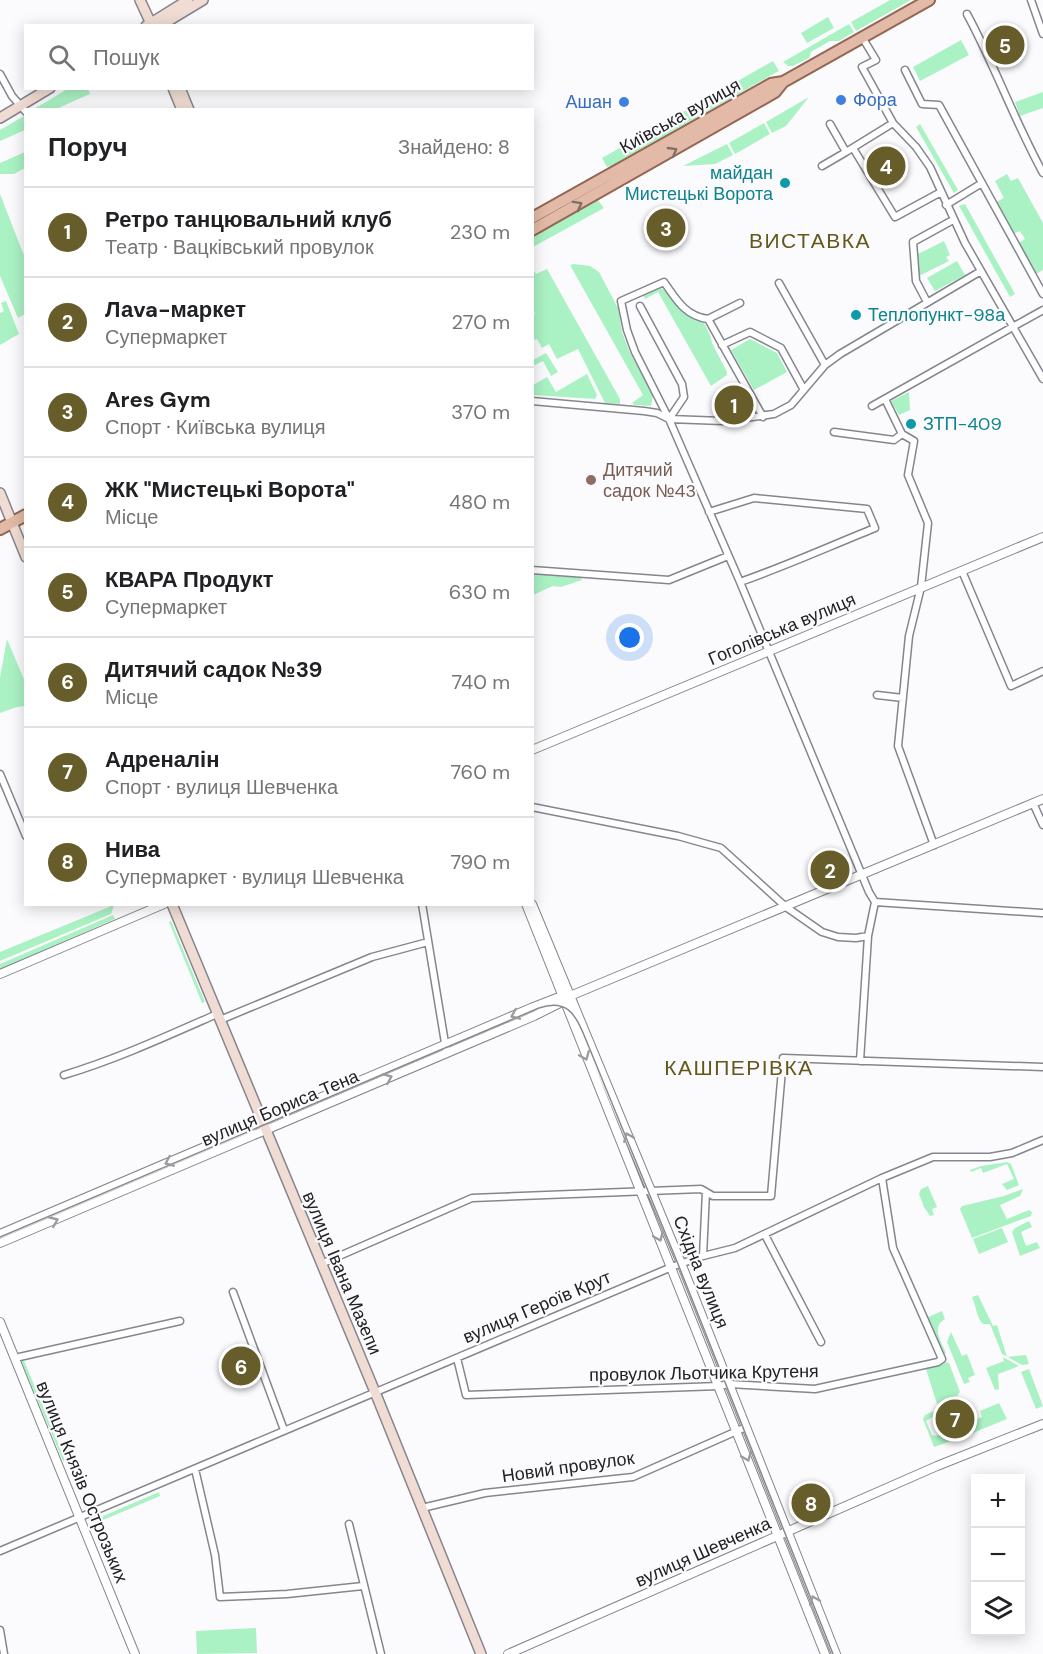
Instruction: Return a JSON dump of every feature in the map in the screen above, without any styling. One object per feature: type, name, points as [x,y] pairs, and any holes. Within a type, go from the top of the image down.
[{"type":"main road","points":[[135,0],[150,24]]},
{"type":"main road","points":[[140,0],[151,24]]},
{"type":"main road","points":[[152,24],[188,0]]},
{"type":"main road","points":[[153,24],[203,0]]},
{"type":"main road","name":"Київська вулиця","points":[[534,218],[771,84],[783,82],[928,0]]},
{"type":"main road","name":"Київська вулиця","points":[[534,229],[775,92],[783,82]]},
{"type":"main road","points":[[0,112],[21,106],[36,90]]},
{"type":"main road","points":[[0,118],[47,90]]},
{"type":"main road","points":[[174,90],[181,108]]},
{"type":"main road","points":[[181,90],[188,108]]},
{"type":"main road","points":[[0,493],[7,521],[24,553]]},
{"type":"main road","points":[[0,529],[7,521],[24,510]]},
{"type":"main road","points":[[7,521],[24,516]]},
{"type":"main road","name":"вулиця Івана Мазепи","points":[[173,906],[375,1392],[481,1654]]},
{"type":"street","points":[[1031,0],[1043,34]]},
{"type":"street","points":[[967,15],[995,70],[1020,130],[1043,173]]},
{"type":"street","points":[[862,37],[876,60],[862,67],[893,123],[923,157],[953,220],[1043,379]]},
{"type":"street","points":[[905,70],[922,104],[939,105],[1042,288]]},
{"type":"street","points":[[0,74],[21,106]]},
{"type":"street","points":[[822,166],[893,123]]},
{"type":"street","points":[[830,124],[895,217],[941,192]]},
{"type":"street","points":[[946,205],[982,183]]},
{"type":"street","points":[[927,302],[916,281],[913,242],[953,220]]},
{"type":"street","points":[[534,401],[644,411],[657,413],[669,420],[723,421],[763,417],[782,411],[791,405],[825,365],[840,354],[981,271]]},
{"type":"street","points":[[740,303],[708,319],[694,316],[682,309],[664,282],[621,301],[627,330],[635,352],[669,420],[740,582],[875,902],[868,936],[860,1061]]},
{"type":"street","points":[[779,283],[825,365]]},
{"type":"street","points":[[640,306],[682,384],[684,396],[669,420]]},
{"type":"street","points":[[872,406],[1043,310]]},
{"type":"street","points":[[708,319],[763,417]]},
{"type":"street","points":[[722,345],[750,332],[781,348],[804,390]]},
{"type":"street","points":[[885,399],[902,434],[914,441],[908,475],[928,523],[921,587],[909,636],[898,746],[934,845]]},
{"type":"street","points":[[834,432],[894,440],[902,434]]},
{"type":"street","points":[[709,512],[754,498],[867,509],[875,528],[790,565],[740,582]]},
{"type":"street","name":"Гоголівська вулиця","points":[[534,749],[1043,537]]},
{"type":"street","points":[[534,570],[669,580],[728,556]]},
{"type":"street","points":[[962,571],[1011,686],[1043,671]]},
{"type":"street","points":[[877,695],[903,698]]},
{"type":"street","points":[[0,774],[24,831]]},
{"type":"street","name":"вулиця Бориса Тена","points":[[0,1244],[446,1049],[1043,799]]},
{"type":"street","points":[[1033,803],[1043,825]]},
{"type":"street","points":[[534,807],[678,836],[721,848],[786,907],[822,932],[838,938],[868,936]]},
{"type":"street","points":[[875,902],[1042,913]]},
{"type":"street","points":[[0,974],[159,906]]},
{"type":"street","points":[[422,906],[446,1049]]},
{"type":"street","name":"Східна вулиця","points":[[527,906],[681,1263],[836,1654]]},
{"type":"street","name":"Східна вулиця","points":[[533,906],[640,1192],[825,1654]]},
{"type":"street","points":[[64,1075],[91,1067],[164,1038],[188,1025],[218,1017],[372,957],[428,942]]},
{"type":"street","points":[[321,1264],[472,1198],[701,1189],[713,1196],[771,1196],[783,1058],[1043,1067]]},
{"type":"street","name":"вулиця Бориса Тена","points":[[0,1234],[264,1127]]},
{"type":"street","name":"вулиця Героїв Крут","points":[[0,1551],[671,1267],[735,1248],[882,1178],[933,1157],[990,1157],[1012,1153],[1043,1140]]},
{"type":"street","name":"провулок Льотчика Крутеня","points":[[457,1358],[466,1395],[729,1384],[815,1389],[880,1373],[922,1366],[942,1359],[893,1248],[882,1178]]},
{"type":"street","points":[[703,1256],[706,1192]]},
{"type":"street","points":[[765,1234],[820,1342]]},
{"type":"street","points":[[233,1292],[284,1431]]},
{"type":"street","points":[[15,1358],[180,1321]]},
{"type":"street","name":"вулиця Князів Острозьких","points":[[0,1322],[135,1654]]},
{"type":"street","name":"вулиця Шевченка","points":[[508,1654],[937,1466],[1043,1424]]},
{"type":"street","name":"Новий провулок","points":[[422,1508],[485,1493],[633,1477],[746,1427]]},
{"type":"street","points":[[195,1470],[215,1555],[220,1597],[288,1594],[363,1586]]},
{"type":"street","points":[[349,1524],[381,1654]]},
{"type":"street","points":[[0,1630],[4,1654]]},
{"type":"green space","points":[[890,0],[911,0],[856,31],[851,22]]},
{"type":"green space","points":[[828,17],[834,28],[807,43],[801,33]]},
{"type":"green space","points":[[849,24],[854,32],[839,41],[830,41],[811,52],[809,58],[793,66],[788,66],[783,62]]},
{"type":"green space","points":[[961,40],[969,55],[920,81],[913,67]]},
{"type":"green space","points":[[773,61],[779,71],[607,167],[602,158]]},
{"type":"green space","points":[[66,90],[88,90],[90,94],[58,108],[36,108]]},
{"type":"green space","points":[[1043,92],[1043,108],[1020,116],[1015,102]]},
{"type":"green space","points":[[809,97],[786,126],[772,133],[766,122]]},
{"type":"green space","points":[[24,116],[24,130],[0,141],[0,130]]},
{"type":"green space","points":[[764,123],[770,134],[735,154],[729,143]]},
{"type":"green space","points":[[920,124],[958,190],[954,193],[916,127]]},
{"type":"green space","points":[[727,144],[733,155],[715,164],[683,166]]},
{"type":"green space","points":[[24,152],[24,169],[14,174],[0,174],[0,163]]},
{"type":"green space","points":[[1007,174],[1011,181],[1018,178],[1043,223],[1043,270],[1036,274],[1019,243],[1025,239],[1020,231],[1013,234],[996,202],[1004,198],[995,181]]},
{"type":"green space","points":[[0,194],[24,255],[24,315],[18,318],[0,276]]},
{"type":"green space","points":[[597,199],[604,208],[534,246],[534,234]]},
{"type":"green space","points":[[965,204],[1015,294],[1010,297],[959,206]]},
{"type":"green space","points":[[944,241],[950,255],[946,257],[949,261],[919,276],[918,254]]},
{"type":"green space","points":[[957,261],[965,275],[935,291],[927,278]]},
{"type":"green space","points":[[570,265],[590,266],[599,272],[618,308],[622,332],[630,353],[653,395],[651,406],[632,403],[643,395]]},
{"type":"green space","points":[[547,269],[620,399],[620,404],[605,403],[578,349],[557,359],[549,344],[542,348],[537,339],[534,340],[534,271],[536,274]]},
{"type":"green space","points":[[655,288],[661,288],[701,317],[727,375],[711,386],[658,292],[645,299],[643,295]]},
{"type":"green space","points":[[6,301],[19,334],[0,345],[0,313],[4,311],[1,303]]},
{"type":"green space","points":[[750,339],[777,353],[787,372],[754,390],[731,350]]},
{"type":"green space","points":[[546,353],[558,372],[551,376],[543,361],[534,366],[534,359]]},
{"type":"green space","points":[[587,374],[597,395],[595,399],[534,395],[534,384],[547,377],[556,392]]},
{"type":"green space","points":[[909,392],[910,410],[899,415],[891,401]]},
{"type":"green space","points":[[534,573],[581,577],[582,580],[561,587],[553,586],[534,595]]},
{"type":"green space","points":[[7,639],[24,680],[24,706],[0,713],[0,678]]},
{"type":"green space","points":[[114,906],[111,914],[0,961],[0,952]]},
{"type":"green space","points":[[113,915],[115,919],[0,969],[0,964]]},
{"type":"green space","points":[[171,921],[205,1002],[202,1003],[169,922]]},
{"type":"green space","points":[[1007,1162],[1011,1164],[1019,1185],[1007,1190],[1002,1184],[1014,1179],[1007,1164],[983,1173],[981,1168],[971,1172],[970,1170],[981,1166]]},
{"type":"green space","points":[[928,1186],[937,1207],[932,1209],[934,1215],[930,1216],[919,1194],[921,1189]]},
{"type":"green space","points":[[1023,1189],[1020,1196],[1000,1205],[1007,1219],[1029,1210],[1032,1212],[1031,1216],[972,1238],[960,1209],[962,1206]]},
{"type":"green space","points":[[1029,1221],[1032,1227],[1021,1232],[1026,1246],[1037,1242],[1040,1248],[1020,1256],[1012,1232]]},
{"type":"green space","points":[[1002,1228],[1008,1242],[979,1254],[973,1239]]},
{"type":"green space","points":[[978,1295],[993,1326],[997,1325],[1007,1357],[1002,1354],[990,1324],[983,1324],[979,1319],[972,1297]]},
{"type":"green space","points":[[942,1311],[945,1319],[938,1330],[946,1353],[943,1356],[926,1318]]},
{"type":"green space","points":[[951,1332],[962,1356],[967,1354],[975,1375],[968,1378],[970,1382],[964,1384],[947,1342]]},
{"type":"green space","points":[[1026,1355],[1029,1364],[1022,1365],[1007,1357]]},
{"type":"green space","points":[[1003,1357],[1019,1366],[998,1374],[999,1389],[995,1390],[986,1368],[1004,1361]]},
{"type":"green space","points":[[20,1358],[23,1358],[65,1460],[63,1461]]},
{"type":"green space","points":[[945,1362],[949,1363],[960,1392],[957,1396],[937,1404],[926,1369]]},
{"type":"green space","points":[[1029,1369],[1043,1406],[1036,1409],[1021,1372]]},
{"type":"green space","points":[[999,1403],[1007,1419],[963,1437],[958,1427],[982,1417],[980,1411]]},
{"type":"green space","points":[[934,1411],[936,1415],[926,1421],[932,1435],[936,1436],[953,1429],[957,1439],[934,1447],[923,1419],[925,1415]]},
{"type":"green space","points":[[159,1492],[160,1496],[96,1523],[94,1520]]},
{"type":"green space","points":[[256,1628],[257,1653],[197,1654],[196,1631]]},
{"type":"tram line","points":[[0,1237],[539,1008],[556,1005],[563,1007],[573,1014],[584,1035],[833,1654]]},
{"type":"place","name":"КВАРА Продукт","points":[[1005,45]]},
{"type":"place","name":"Фора","points":[[841,100]]},
{"type":"place","name":"Ашан","points":[[624,102]]},
{"type":"place","name":"ЖК \"Мистецькі Ворота\"","points":[[886,166]]},
{"type":"place","name":"майдан Мистецькі Ворота","points":[[785,183]]},
{"type":"place","name":"Ares Gym","points":[[666,228]]},
{"type":"place","name":"Теплопункт-98а","points":[[856,315]]},
{"type":"place","name":"Ретро танцювальний клуб","points":[[734,405]]},
{"type":"place","name":"ЗТП-409","points":[[911,424]]},
{"type":"place","name":"Дитячий садок №43","points":[[591,480]]},
{"type":"place","name":"Лаva-маркет","points":[[830,870]]},
{"type":"place","name":"Дитячий садок №39","points":[[241,1366]]},
{"type":"place","name":"Адреналін","points":[[955,1419]]},
{"type":"place","name":"Нива","points":[[811,1503]]},
{"type":"district","name":"ВИСТАВКА","points":[[810,241]]},
{"type":"district","name":"КАШПЕРІВКА","points":[[739,1068]]}]
